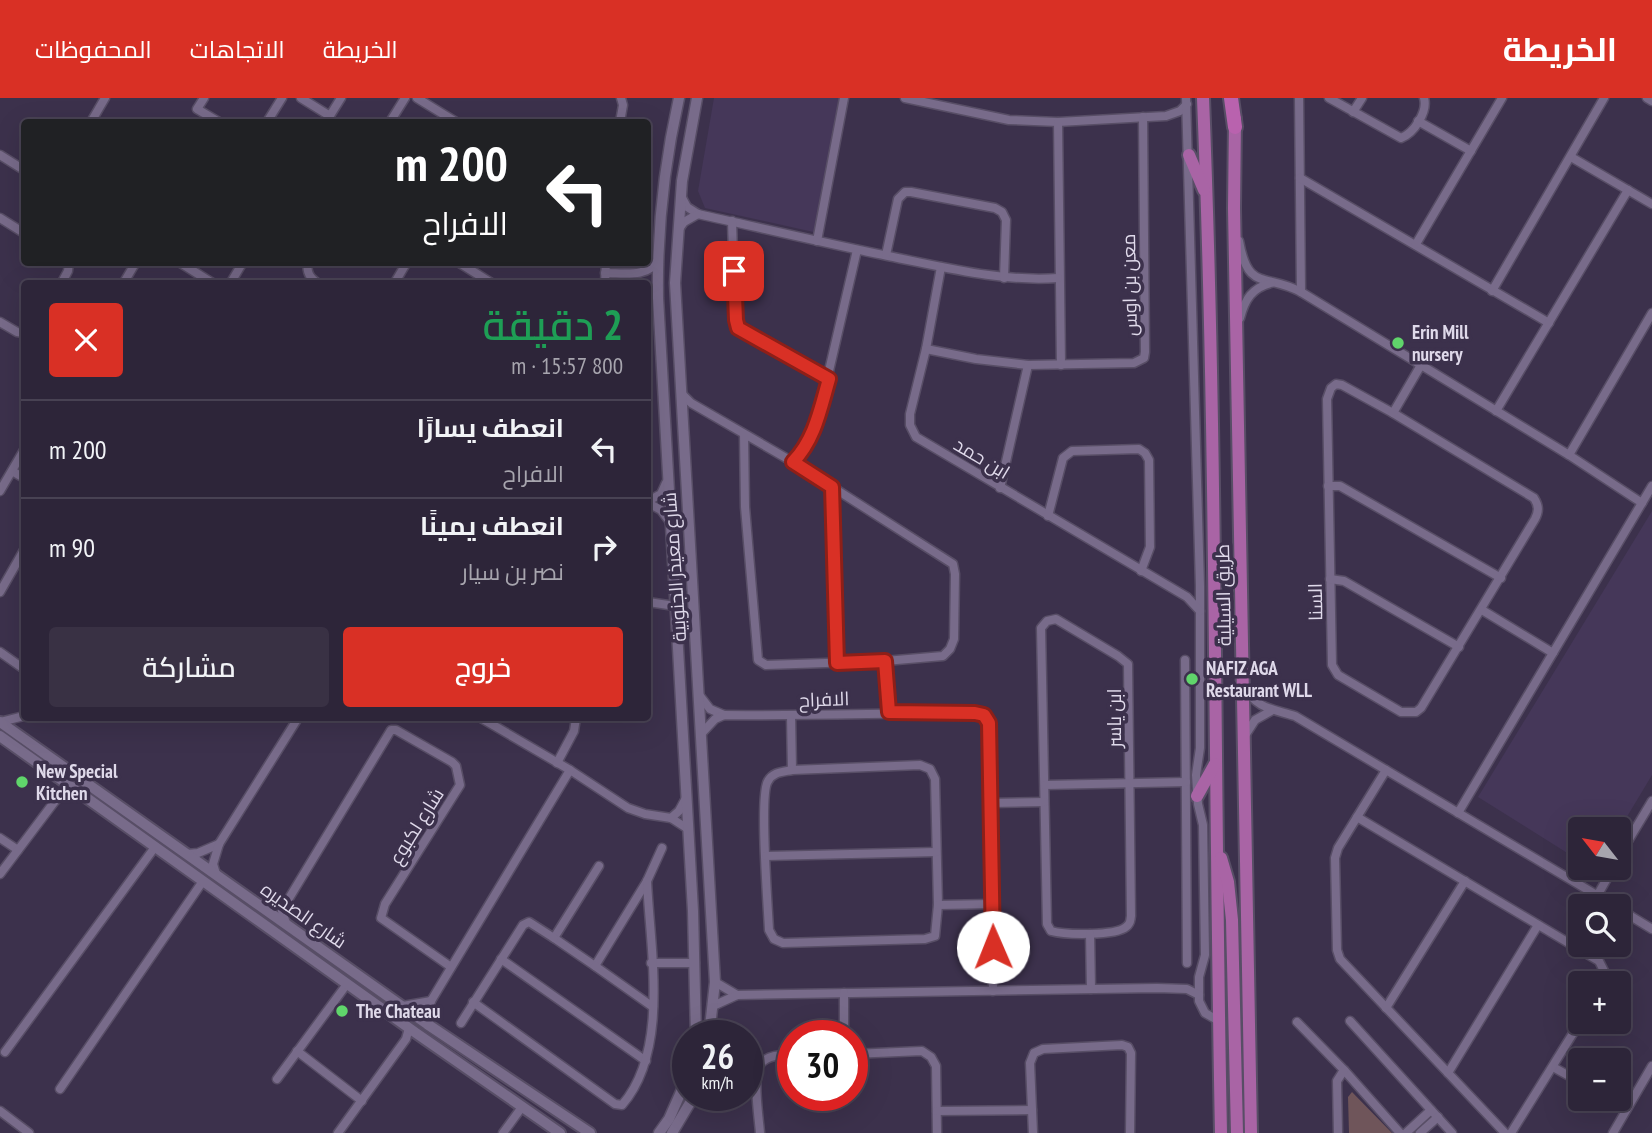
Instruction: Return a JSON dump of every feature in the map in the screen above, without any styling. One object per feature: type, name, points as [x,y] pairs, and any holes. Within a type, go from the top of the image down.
[{"type":"highway","points":[[1233,98],[1235,127]]},
{"type":"main road","name":"طريق السيلية","points":[[1203,98],[1215,604],[1216,844],[1222,1133]]},
{"type":"main road","name":"طريق السيلية","points":[[1235,127],[1234,208],[1251,1133]]},
{"type":"main road","points":[[1189,155],[1207,197]]},
{"type":"main road","name":"شارع الصديره","points":[[0,722],[427,1024],[590,1133]]},
{"type":"main road","name":"شارع الصديره","points":[[0,736],[347,984],[410,1033],[560,1133]]},
{"type":"main road","points":[[1197,796],[1215,764]]},
{"type":"main road","points":[[1216,844],[1228,882],[1232,920],[1237,1133]]},
{"type":"main road","points":[[1214,1133],[1220,1082]]},
{"type":"street","points":[[93,119],[105,98]]},
{"type":"street","points":[[204,98],[197,109],[214,119]]},
{"type":"street","points":[[269,119],[282,98]]},
{"type":"street","points":[[301,98],[328,119],[341,98]]},
{"type":"street","points":[[392,119],[405,98]]},
{"type":"street","points":[[416,98],[451,119]]},
{"type":"street","points":[[621,98],[623,105],[621,119]]},
{"type":"street","name":"شارع معيذر الجنوبية","points":[[679,98],[666,162],[658,286],[695,963],[696,1020]]},
{"type":"street","name":"شارع معيذر الجنوبية","points":[[697,98],[680,194],[676,297],[715,982],[711,1020]]},
{"type":"street","points":[[817,241],[844,98]]},
{"type":"street","points":[[905,98],[952,103],[1009,120],[1058,122],[1166,116],[1187,125]]},
{"type":"street","points":[[1299,98],[1301,292]]},
{"type":"street","points":[[1329,98],[1401,138],[1409,133],[1418,121],[1425,104],[1424,98]]},
{"type":"street","points":[[1353,112],[1362,98]]},
{"type":"street","points":[[1416,244],[1502,98]]},
{"type":"street","points":[[1492,291],[1604,98]]},
{"type":"street","points":[[1647,98],[1652,101]]},
{"type":"street","points":[[1166,116],[1180,111],[1186,101]]},
{"type":"street","name":"طريق السيلية","points":[[1186,101],[1200,586],[1200,748],[1196,771],[1197,796],[1203,820],[1205,956],[1199,976],[1199,995]]},
{"type":"street","name":"معن بن اوس","points":[[926,348],[976,359],[1028,365],[1134,363],[1143,358],[1143,117]]},
{"type":"street","points":[[1418,121],[1471,151]]},
{"type":"street","points":[[1058,122],[1061,365]]},
{"type":"street","points":[[0,155],[21,168]]},
{"type":"street","points":[[1571,157],[1652,204]]},
{"type":"street","points":[[1300,178],[1549,323]]},
{"type":"street","points":[[1496,411],[1628,190]]},
{"type":"street","points":[[886,255],[898,199],[905,192],[995,208],[1002,212],[1006,220],[1004,278]]},
{"type":"street","points":[[680,194],[687,207],[698,214],[857,250],[1004,278],[1058,278]]},
{"type":"street","points":[[1234,208],[1243,261],[1249,272],[1258,278],[1287,285],[1301,292],[1569,455],[1642,503]]},
{"type":"street","points":[[677,231],[684,222],[698,214]]},
{"type":"street","points":[[0,218],[21,231]]},
{"type":"street","points":[[732,221],[738,328],[829,379]]},
{"type":"street","points":[[793,462],[802,453],[816,427],[857,250]]},
{"type":"street","points":[[606,273],[638,273],[652,269],[658,260]]},
{"type":"street","points":[[185,266],[208,280]]},
{"type":"street","points":[[464,266],[487,280]]},
{"type":"street","points":[[605,280],[606,266]]},
{"type":"street","name":"ابن حمد","points":[[941,267],[910,414],[910,425],[916,436],[1182,594],[1200,611]]},
{"type":"street","points":[[638,273],[651,278],[658,286]]},
{"type":"street","points":[[1236,330],[1247,298],[1258,288],[1274,283]]},
{"type":"street","points":[[1569,455],[1652,313]]},
{"type":"street","points":[[0,322],[21,333]]},
{"type":"street","points":[[1000,488],[1028,365]]},
{"type":"street","points":[[1393,413],[1420,365]]},
{"type":"street","name":"السنا","points":[[1336,384],[1342,385],[1393,413],[1534,498],[1539,511],[1482,610],[1416,712],[1401,712],[1333,670],[1327,399],[1331,388],[1336,384]]},
{"type":"street","points":[[682,394],[701,409],[793,462],[953,564],[954,639],[943,656],[766,665],[758,660],[745,507],[744,434]]},
{"type":"street","points":[[683,422],[691,411],[701,409]]},
{"type":"street","points":[[1048,516],[1066,453],[1139,449],[1149,460],[1150,547],[1141,571]]},
{"type":"street","points":[[0,491],[21,455]]},
{"type":"street","points":[[12,471],[21,476]]},
{"type":"street","points":[[651,501],[664,491],[668,477]]},
{"type":"street","points":[[1328,486],[1340,486],[1501,578]]},
{"type":"street","points":[[1458,813],[1652,486]]},
{"type":"street","points":[[832,487],[837,663]]},
{"type":"street","points":[[651,504],[661,510],[670,522]]},
{"type":"street","points":[[0,592],[21,555]]},
{"type":"street","points":[[1330,579],[1344,581],[1459,647]]},
{"type":"street","points":[[1182,594],[1200,586]]},
{"type":"street","points":[[651,602],[675,606]]},
{"type":"street","points":[[1482,610],[1553,653]]},
{"type":"street","name":"ابن ياسر","points":[[1056,619],[1128,664],[1129,782],[1130,923],[1123,929],[1090,934],[1054,933],[1048,928],[1044,802],[1041,628],[1047,621],[1056,619]]},
{"type":"street","points":[[0,652],[21,667]]},
{"type":"street","points":[[1185,660],[1187,963]]},
{"type":"street","points":[[885,661],[889,712]]},
{"type":"street","points":[[1244,686],[1255,701],[1271,710],[1295,716],[1593,894]]},
{"type":"street","points":[[699,696],[710,709],[724,715]]},
{"type":"street","points":[[1186,708],[1200,701]]},
{"type":"street","points":[[1186,708],[1200,714]]},
{"type":"street","points":[[1245,735],[1255,720],[1271,710]]},
{"type":"street","name":"الافراح","points":[[724,715],[791,716],[889,712],[984,715],[989,723],[993,991]]},
{"type":"street","points":[[701,734],[715,719],[724,715]]},
{"type":"street","points":[[791,716],[792,770]]},
{"type":"street","points":[[0,722],[21,717]]},
{"type":"street","points":[[22,721],[26,739]]},
{"type":"street","points":[[216,874],[213,864],[219,844],[296,721]]},
{"type":"street","points":[[486,721],[637,812],[671,818],[688,828]]},
{"type":"street","points":[[557,763],[574,731],[576,721]]},
{"type":"street","name":"شارع لكبوع","points":[[287,924],[282,911],[288,900],[391,730],[402,732],[452,762],[456,766],[460,785],[385,904],[381,918],[451,967]]},
{"type":"street","points":[[920,765],[930,769],[935,779],[939,905],[935,936],[925,939],[783,943],[774,939],[769,930],[764,791],[768,780],[776,773],[792,770],[920,765]]},
{"type":"street","points":[[427,1024],[425,1019],[431,1001],[570,770]]},
{"type":"street","points":[[1386,770],[1338,848],[1335,858],[1339,959],[1505,1133]]},
{"type":"street","points":[[55,801],[58,792],[57,778]]},
{"type":"street","points":[[1045,785],[1186,782]]},
{"type":"street","points":[[0,874],[55,801],[62,794],[76,791]]},
{"type":"street","points":[[671,818],[679,811],[686,798]]},
{"type":"street","points":[[1631,836],[1652,801]]},
{"type":"street","points":[[990,803],[1044,802]]},
{"type":"street","points":[[1357,817],[1599,961],[1604,971]]},
{"type":"street","points":[[0,838],[18,850]]},
{"type":"street","points":[[187,854],[198,853],[219,844]]},
{"type":"street","points":[[5,1052],[155,847]]},
{"type":"street","points":[[595,966],[647,881],[662,848]]},
{"type":"street","points":[[766,856],[936,852]]},
{"type":"street","points":[[1187,861],[1196,859],[1203,853]]},
{"type":"street","points":[[1187,861],[1203,867]]},
{"type":"street","points":[[554,938],[599,866]]},
{"type":"street","points":[[60,1089],[203,881]]},
{"type":"street","points":[[473,1002],[619,1106],[625,1103],[646,1061],[653,1007],[647,881]]},
{"type":"street","points":[[1386,1008],[1465,881]]},
{"type":"street","points":[[258,904],[269,905],[288,900]]},
{"type":"street","points":[[939,905],[992,904]]},
{"type":"street","points":[[1631,916],[1652,929]]},
{"type":"street","points":[[461,1023],[526,922],[533,923],[653,1007]]},
{"type":"street","points":[[1448,1073],[1538,925]]},
{"type":"street","points":[[1090,934],[1091,989]]},
{"type":"street","points":[[501,959],[646,1061]]},
{"type":"street","points":[[651,963],[695,963]]},
{"type":"street","points":[[1157,988],[1187,983],[1199,976]]},
{"type":"street","points":[[715,982],[737,995]]},
{"type":"street","points":[[276,1079],[347,984]]},
{"type":"street","points":[[713,1006],[737,995],[1157,988],[1187,989],[1199,995],[1200,1005],[1205,1013],[1219,1021]]},
{"type":"street","points":[[844,993],[844,1020]]},
{"type":"street","points":[[403,1006],[431,1001]]},
{"type":"street","points":[[1350,1021],[1452,1133]]},
{"type":"street","points":[[1297,1023],[1344,1070],[1400,1133]]},
{"type":"street","points":[[338,1133],[410,1033]]},
{"type":"street","points":[[1511,1133],[1573,1034]]},
{"type":"street","points":[[1033,1133],[1030,1063],[1034,1053],[1038,1050],[1126,1046],[1130,1053],[1130,1133]]},
{"type":"street","points":[[297,1051],[362,1101]]},
{"type":"street","points":[[868,1053],[922,1051],[931,1057],[936,1066],[937,1133]]},
{"type":"street","points":[[760,1133],[757,1074],[760,1064],[777,1055]]},
{"type":"street","points":[[1631,1101],[1652,1066]]},
{"type":"street","points":[[1553,1067],[1568,1075]]},
{"type":"street","points":[[1338,1133],[1337,1081],[1344,1070]]},
{"type":"street","points":[[503,1133],[522,1107]]},
{"type":"street","points":[[937,1111],[1032,1110]]},
{"type":"street","points":[[0,1111],[27,1132]]},
{"type":"street","points":[[659,1133],[673,1111]]},
{"type":"street","points":[[672,1133],[685,1111]]},
{"type":"street","points":[[1613,1133],[1625,1111]]},
{"type":"street","points":[[1406,1133],[1434,1113]]},
{"type":"street","points":[[1420,1133],[1434,1113]]},
{"type":"shaded area","points":[[714,98],[841,98],[848,102],[818,233],[705,208],[698,191]]},
{"type":"shaded area","points":[[1652,511],[1652,775],[1627,817],[1568,817],[1568,853],[1478,797]]},
{"type":"shaded area","points":[[1352,1092],[1392,1133],[1349,1133],[1348,1097]]},
{"type":"place","name":"Erin Mill nursery","points":[[1398,343]]},
{"type":"place","name":"NAFIZ AGA Restaurant WLL","points":[[1192,679]]},
{"type":"place","name":"New Special Kitchen","points":[[22,782]]},
{"type":"place","name":"The Chateau","points":[[342,1011]]},
{"type":"route","points":[[734,271],[738,328],[829,379],[816,427],[802,453],[793,462],[832,487],[837,663],[885,661],[889,712],[975,713],[984,715],[989,723],[993,947]]}]
